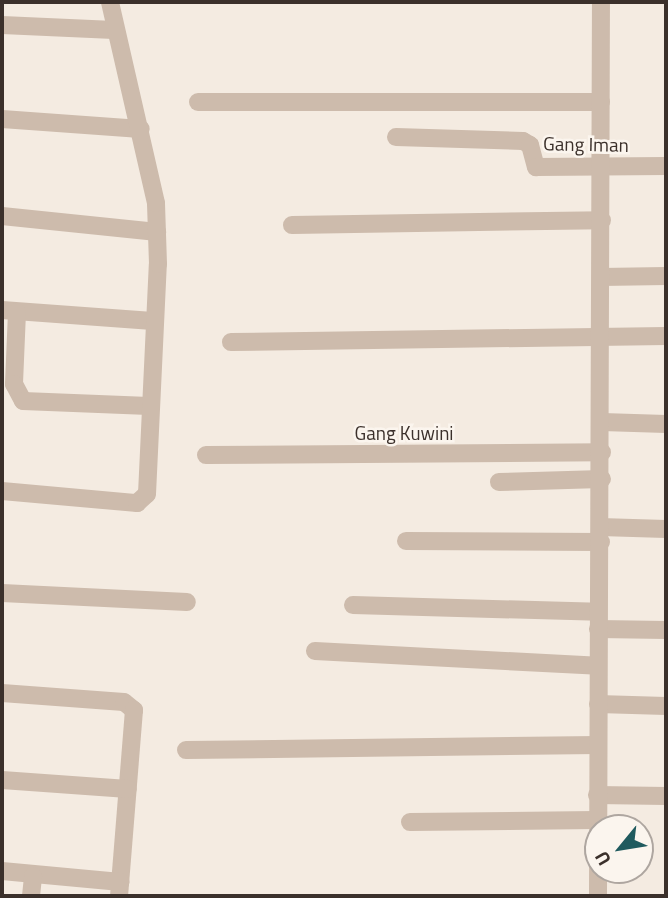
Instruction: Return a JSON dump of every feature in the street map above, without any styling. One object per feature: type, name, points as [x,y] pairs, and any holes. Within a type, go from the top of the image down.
[{"type":"street","points":[[2,491],[136,503],[146,494],[156,202],[141,129],[114,30],[110,2]]},
{"type":"street","points":[[596,814],[602,479],[601,2]]},
{"type":"street","points":[[2,25],[114,30]]},
{"type":"street","points":[[198,102],[601,102]]},
{"type":"street","points":[[2,119],[141,129]]},
{"type":"street","name":"Gang Iman","points":[[396,137],[523,141],[530,145],[536,167],[666,166]]},
{"type":"street","points":[[2,216],[157,232]]},
{"type":"street","points":[[292,225],[602,220]]},
{"type":"street","points":[[601,277],[666,276]]},
{"type":"street","points":[[149,406],[23,401],[14,384],[9,311],[153,321]]},
{"type":"street","points":[[231,342],[666,336]]},
{"type":"street","points":[[602,422],[666,424]]},
{"type":"street","name":"Gang Kuwini","points":[[206,455],[602,452]]},
{"type":"street","points":[[499,482],[602,479]]},
{"type":"street","points":[[406,541],[601,535],[666,529]]},
{"type":"street","points":[[2,593],[187,602]]},
{"type":"street","points":[[353,605],[598,620],[666,630]]},
{"type":"street","points":[[315,651],[598,666]]},
{"type":"street","points":[[2,693],[131,705],[134,710],[119,889],[2,871]]},
{"type":"street","points":[[598,704],[666,706]]},
{"type":"street","points":[[186,750],[598,745]]},
{"type":"street","points":[[2,780],[128,789]]},
{"type":"street","points":[[597,795],[666,796]]},
{"type":"street","points":[[410,822],[584,820]]},
{"type":"street","points":[[31,896],[33,876]]}]
